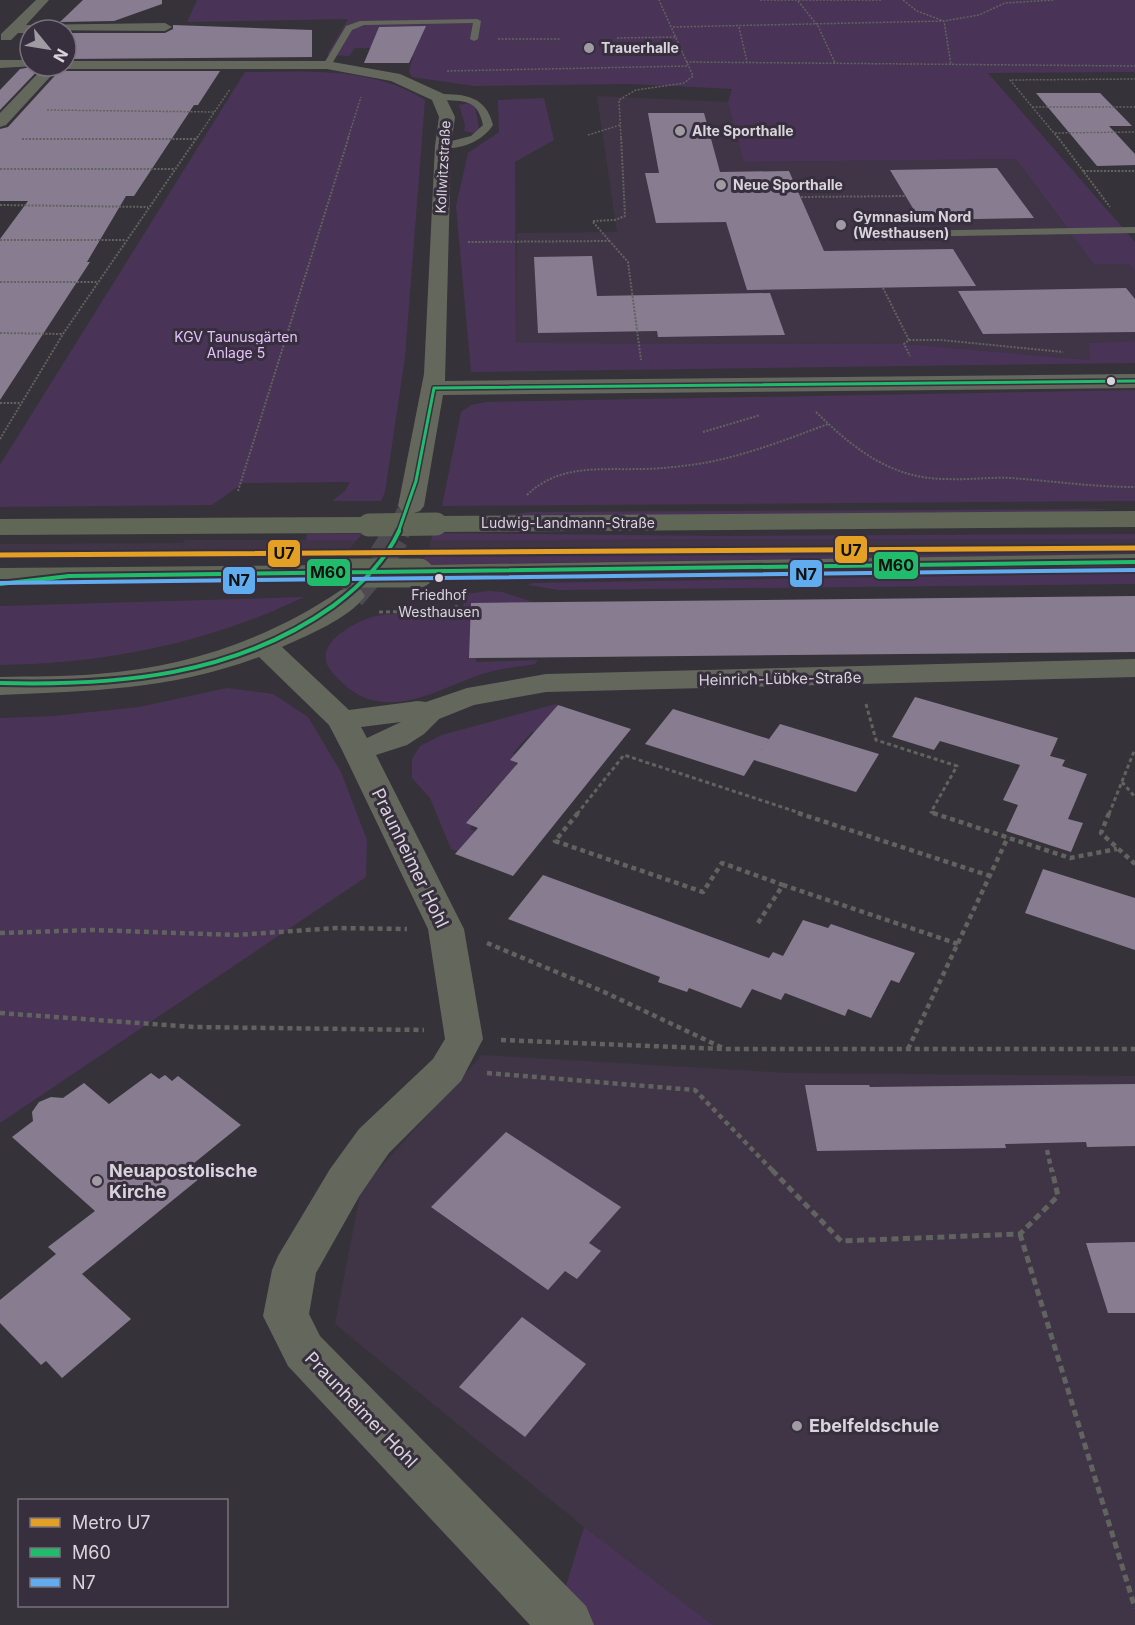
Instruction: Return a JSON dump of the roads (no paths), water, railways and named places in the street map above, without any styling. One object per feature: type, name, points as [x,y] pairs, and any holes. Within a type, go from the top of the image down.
[{"type":"main road","name":"Ludwig-Landmann-Straße","points":[[0,527],[1135,519]]},
{"type":"main road","points":[[0,576],[419,573],[1135,562]]},
{"type":"street","points":[[0,42],[43,0]]},
{"type":"street","points":[[15,29],[165,27]]},
{"type":"street","points":[[0,64],[18,64]]},
{"type":"street","points":[[78,65],[327,65],[396,77],[439,97]]},
{"type":"street","points":[[0,122],[41,78]]},
{"type":"street","name":"Kollwitzstraße","points":[[411,506],[434,388],[443,146],[447,117],[439,97]]},
{"type":"street","points":[[434,388],[1135,381]]},
{"type":"street","points":[[0,584],[69,576]]},
{"type":"street","points":[[6,684],[108,682],[150,677],[207,665],[264,646],[311,623],[351,596]]},
{"type":"street","name":"Praunheimer Hohl","points":[[264,646],[350,735],[446,929],[446,1046],[345,1182],[294,1270],[286,1316],[304,1351],[567,1625]]},
{"type":"street","name":"Heinrich-Lübke-Straße","points":[[350,735],[418,710],[428,712],[466,697],[546,683],[858,677],[1135,668]]},
{"type":"lane","points":[[327,65],[349,28],[363,22],[477,21],[474,39]]},
{"type":"lane","points":[[439,97],[469,98],[478,102],[484,109],[488,125],[475,139],[443,146]]},
{"type":"lane","points":[[899,234],[1135,230]]},
{"type":"tunnel","points":[[399,531],[411,506]]},
{"type":"tunnel","points":[[351,596],[378,564],[399,531]]},
{"type":"metro line","name":"U7","points":[[0,555],[1135,548]]},
{"type":"place","name":"Trauerhalle","points":[[589,48]]},
{"type":"place","name":"Alte Sporthalle","points":[[680,131]]},
{"type":"place","name":"Neue Sporthalle","points":[[721,185]]},
{"type":"place","name":"Gymnasium Nord (Westhausen)","points":[[841,225]]},
{"type":"place","name":"Friedhof Westhausen","points":[[439,578]]},
{"type":"place","name":"Neuapostolische Kirche","points":[[97,1181]]},
{"type":"place","name":"Ebelfeldschule","points":[[797,1426]]},
{"type":"park label","name":"KGV Taunusgärten Anlage 5","points":[[236,346]]}]
